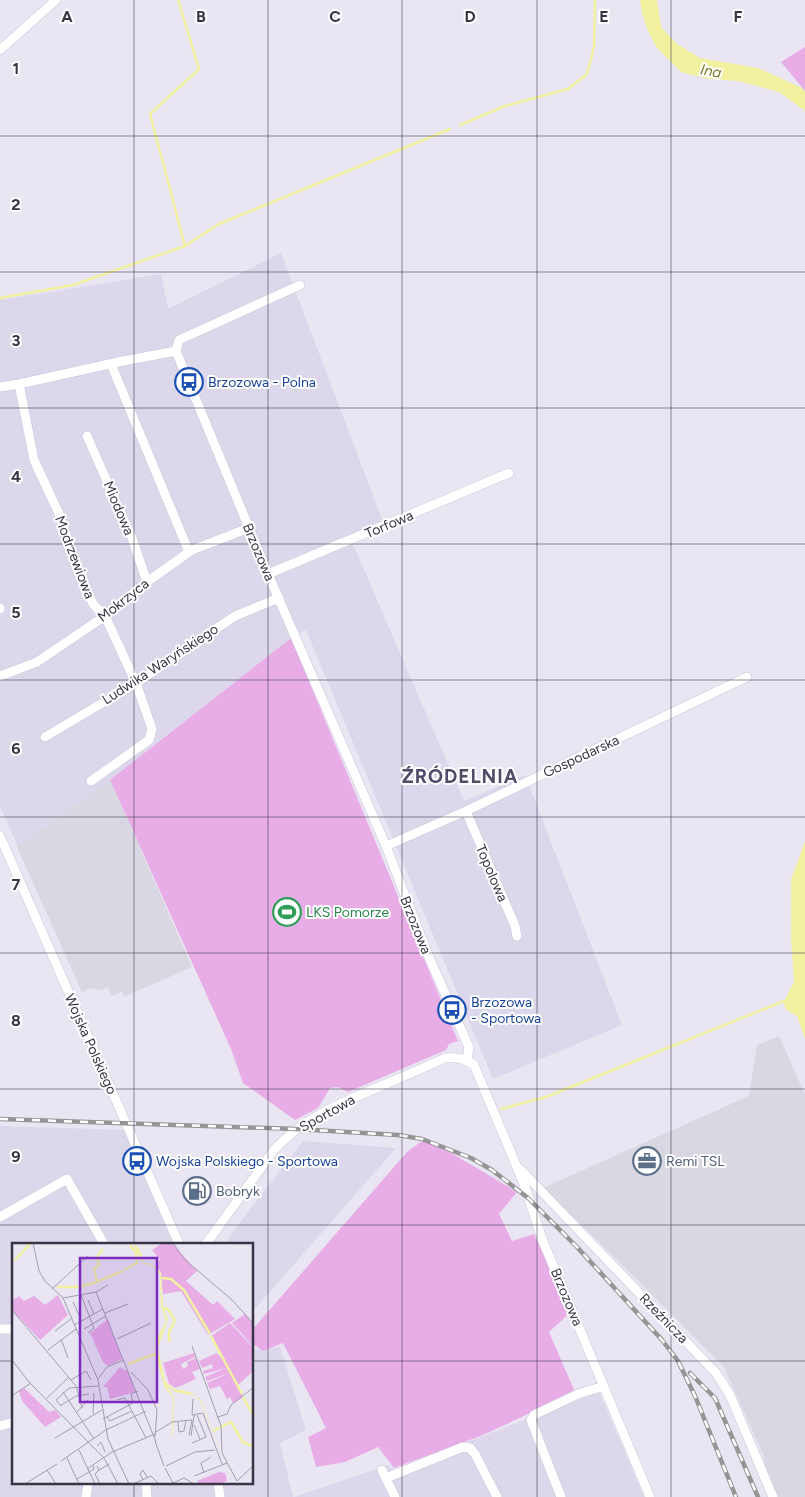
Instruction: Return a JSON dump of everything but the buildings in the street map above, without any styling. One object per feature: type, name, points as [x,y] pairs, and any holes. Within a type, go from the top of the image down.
[{"type":"street","points":[[0,50],[56,0]]},
{"type":"street","points":[[0,387],[176,352],[179,340],[300,285]]},
{"type":"street","name":"Brzozowa","points":[[176,352],[268,574],[386,846],[428,954],[469,1047],[466,1060],[474,1064],[516,1165],[542,1238],[650,1497]]},
{"type":"street","points":[[111,364],[189,552]]},
{"type":"street","name":"Modrzewiowa","points":[[19,384],[34,460],[60,516],[77,568],[93,604],[105,616],[136,682],[152,729],[149,740],[91,780]]},
{"type":"street","name":"Miodowa","points":[[87,436],[132,538],[146,582]]},
{"type":"street","name":"Torfowa","points":[[268,574],[509,473]]},
{"type":"street","name":"Mokrzyca","points":[[0,676],[38,662],[105,616],[146,582],[189,552],[249,528]]},
{"type":"street","name":"Ludwika Waryńskiego","points":[[45,737],[136,682],[235,616],[279,598]]},
{"type":"street","name":"Gospodarska","points":[[386,846],[466,811],[747,678]]},
{"type":"street","name":"Topolowa","points":[[466,811],[515,926],[517,936]]},
{"type":"street","name":"Wojska Polskiego","points":[[2,840],[179,1243]]},
{"type":"street","name":"Sportowa","points":[[207,1243],[284,1138],[318,1114],[445,1058],[466,1060]]},
{"type":"street","name":"Rzeźnicza","points":[[516,1165],[716,1373],[730,1396],[773,1497]]},
{"type":"street","points":[[0,1217],[67,1179],[103,1243]]},
{"type":"street","points":[[561,1497],[531,1420],[534,1414],[578,1394],[604,1386]]},
{"type":"street","points":[[395,1497],[384,1474],[463,1447],[470,1448],[475,1454],[497,1497]]},
{"type":"street","points":[[86,1497],[88,1484]]},
{"type":"street","points":[[146,1484],[147,1497]]},
{"type":"street","points":[[218,1484],[220,1497]]},
{"type":"shaded area","points":[[805,47],[805,91],[781,62]]},
{"type":"shaded area","points":[[281,253],[385,527],[352,542],[464,801],[525,775],[622,1025],[493,1079],[306,630],[291,638],[110,780],[18,846],[0,807],[0,300],[161,274],[168,309]]},
{"type":"shaded area","name":"LKS Pomorze","points":[[291,638],[458,1041],[449,1044],[446,1050],[348,1092],[338,1087],[330,1088],[318,1108],[295,1120],[243,1083],[231,1049],[110,780]]},
{"type":"shaded area","points":[[110,780],[192,967],[124,997],[122,991],[112,996],[107,987],[101,990],[89,988],[82,992],[17,847]]},
{"type":"shaded area","points":[[779,1036],[805,1095],[805,1497],[777,1497],[766,1470],[763,1454],[724,1367],[543,1188],[749,1096],[757,1045]]},
{"type":"shaded area","points":[[0,1126],[126,1130],[180,1243],[12,1243],[12,1484],[254,1484],[254,1350],[280,1347],[306,1430],[280,1443],[293,1497],[0,1497]]},
{"type":"shaded area","points":[[426,1138],[517,1192],[499,1214],[512,1241],[534,1234],[571,1312],[549,1332],[575,1392],[483,1435],[394,1468],[378,1447],[345,1462],[316,1467],[308,1437],[326,1428],[283,1343],[263,1351],[254,1345],[254,1328],[407,1152]]},
{"type":"shaded area","points":[[303,1141],[396,1148],[254,1310],[254,1243],[226,1243],[231,1234]]},
{"type":"shaded area","points":[[599,1392],[644,1497],[295,1497],[388,1465],[394,1470]]},
{"type":"water","name":"Ina","points":[[640,0],[657,0],[661,27],[677,44],[700,58],[758,68],[802,88],[805,91],[805,111],[779,92],[739,81],[709,79],[681,72],[657,48],[647,29]]},
{"type":"water","points":[[805,841],[805,1039],[797,1016],[785,1009],[784,1001],[794,982],[791,938],[791,880]]},
{"type":"waterway","points":[[0,298],[73,285],[185,246],[150,114],[199,69],[178,0]]},
{"type":"waterway","points":[[460,125],[505,106],[568,89],[587,74],[594,47],[595,0]]},
{"type":"waterway","points":[[185,246],[219,224],[450,129]]},
{"type":"waterway","points":[[501,1109],[546,1097],[784,1001]]},
{"type":"railway","points":[[0,1119],[296,1129],[398,1135],[422,1139],[471,1158],[492,1170],[528,1198],[577,1247],[662,1340],[678,1361],[695,1396],[736,1497]]},
{"type":"railway","points":[[690,1373],[715,1398],[758,1497]]},
{"type":"place","name":"Brzozowa - Polna","points":[[189,382]]},
{"type":"place","name":"LKS Pomorze","points":[[287,912]]},
{"type":"place","name":"Brzozowa - Sportowa","points":[[452,1010]]},
{"type":"place","name":"Wojska Polskiego - Sportowa","points":[[137,1161]]},
{"type":"place","name":"Remi TSL","points":[[647,1161]]},
{"type":"place","name":"Bobryk","points":[[197,1191]]},
{"type":"district","name":"ŹRÓDELNIA","points":[[460,776]]}]
